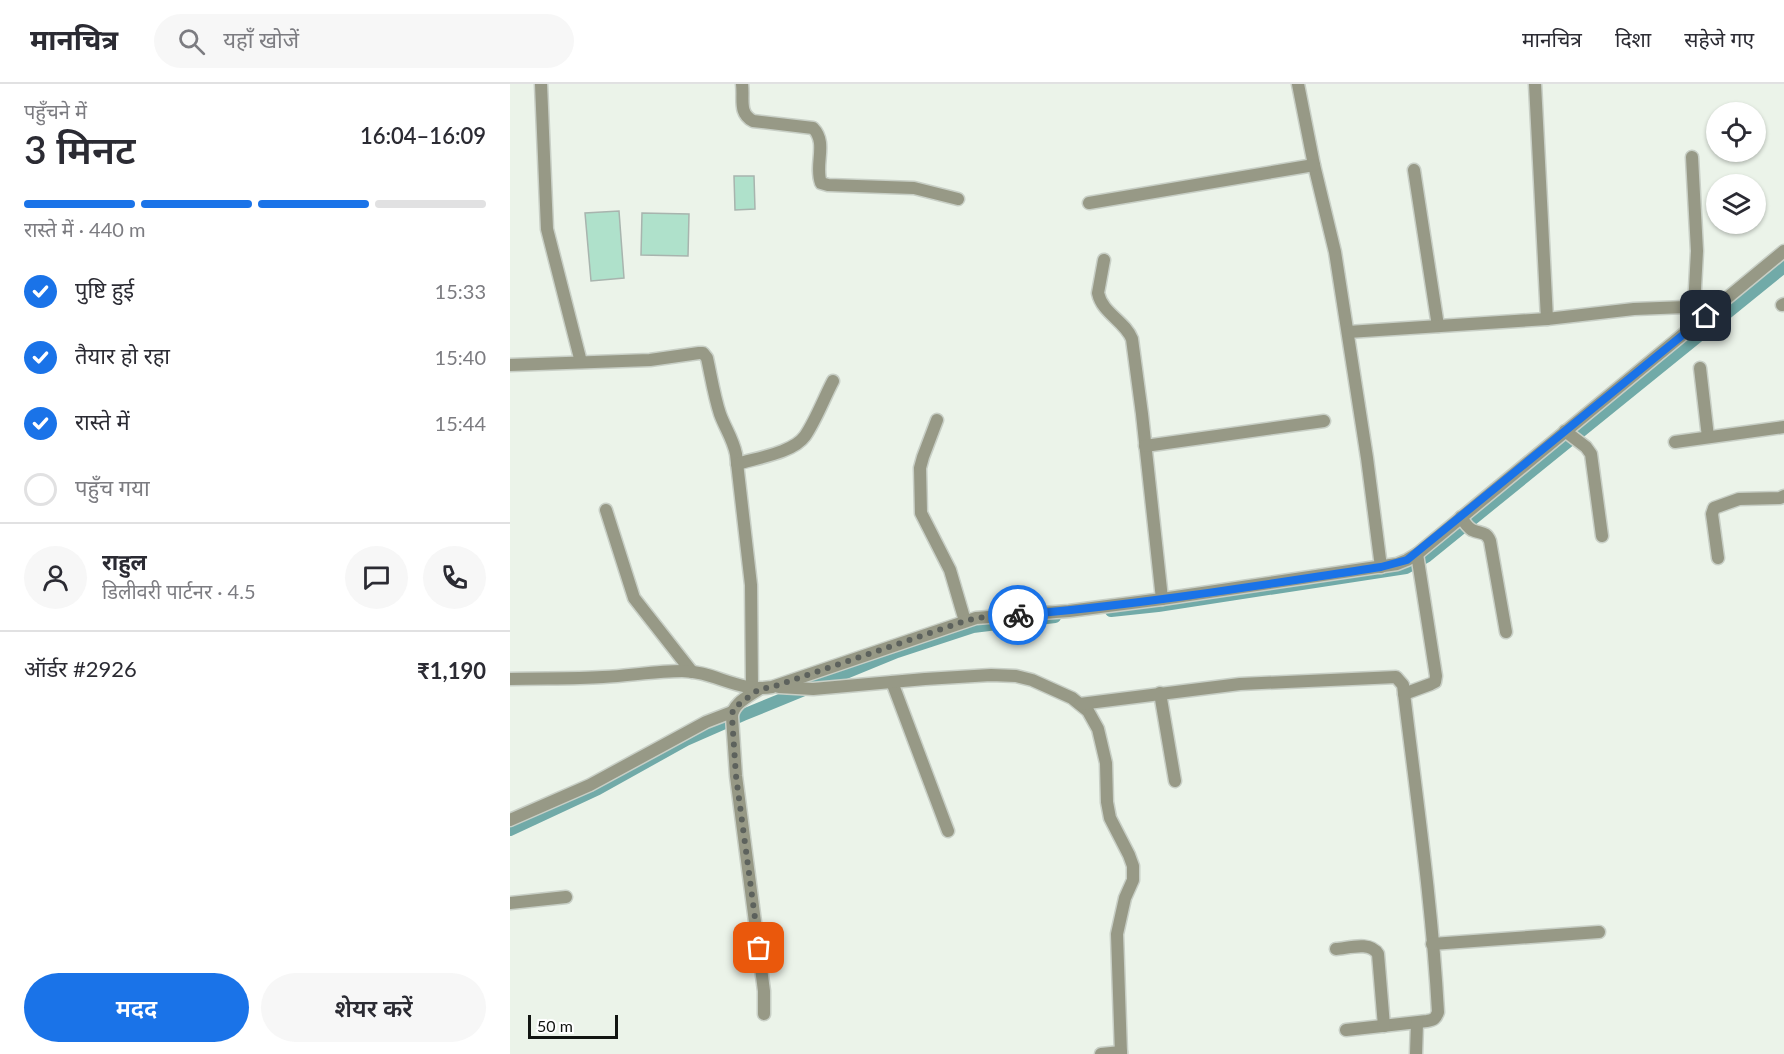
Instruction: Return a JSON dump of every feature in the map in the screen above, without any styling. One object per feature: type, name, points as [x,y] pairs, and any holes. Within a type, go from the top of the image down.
[{"type":"street","points":[[541,84],[547,229],[581,362]]},
{"type":"street","points":[[742,84],[742,111],[746,118],[753,121],[813,128],[818,133],[821,141],[819,177],[821,183],[914,188],[958,199]]},
{"type":"street","points":[[1298,84],[1335,252],[1381,567]]},
{"type":"street","points":[[1535,84],[1547,319]]},
{"type":"street","points":[[1692,157],[1697,251],[1694,307]]},
{"type":"street","points":[[1089,203],[1314,165]]},
{"type":"street","points":[[1414,170],[1438,326]]},
{"type":"street","points":[[772,687],[976,618],[1070,611],[1162,599],[1418,560],[1571,436],[1706,316],[1784,251]]},
{"type":"street","points":[[1104,260],[1098,293],[1100,299],[1132,339],[1162,599]]},
{"type":"street","points":[[1348,332],[1547,319],[1634,309],[1694,307],[1706,316]]},
{"type":"street","points":[[510,365],[650,360],[699,352],[707,358],[722,417],[732,437],[737,464],[751,585],[756,689]]},
{"type":"street","points":[[1700,368],[1708,437]]},
{"type":"street","points":[[737,464],[786,450],[805,437],[833,381]]},
{"type":"street","points":[[937,420],[920,468],[921,513],[950,570],[965,621]]},
{"type":"street","points":[[1145,446],[1324,421]]},
{"type":"street","points":[[1675,442],[1784,427]]},
{"type":"street","points":[[1571,436],[1591,454],[1602,536]]},
{"type":"street","points":[[1718,558],[1712,514],[1714,508],[1739,499],[1784,496]]},
{"type":"street","points":[[606,510],[634,598],[692,672]]},
{"type":"street","points":[[1465,522],[1488,536],[1490,541],[1506,632]]},
{"type":"street","points":[[1404,694],[1435,682],[1436,676],[1418,560]]},
{"type":"street","points":[[510,679],[602,677],[682,671],[756,689],[772,687],[813,689],[991,675],[1016,676],[1032,680],[1072,698],[1088,711],[1098,729],[1106,763],[1107,802],[1110,818],[1133,866],[1133,880],[1125,898],[1117,934],[1121,1053],[1101,1054]]},
{"type":"street","points":[[1080,704],[1240,684],[1396,678],[1403,685],[1422,837],[1438,1012],[1433,1020],[1346,1030]]},
{"type":"street","points":[[892,682],[948,831]]},
{"type":"street","points":[[756,689],[734,707],[732,717],[736,776],[764,991],[764,1014]]},
{"type":"street","points":[[1160,693],[1175,781]]},
{"type":"street","points":[[510,820],[591,786],[706,722],[732,717]]},
{"type":"street","points":[[510,903],[566,897]]},
{"type":"street","points":[[1432,944],[1599,933]]},
{"type":"street","points":[[1336,949],[1369,946],[1378,954],[1384,1026]]},
{"type":"street","points":[[1416,1054],[1417,1023]]},
{"type":"building","points":[[734,176],[754,176],[755,209],[735,210]]},
{"type":"building","points":[[619,211],[624,278],[591,281],[585,213]]},
{"type":"building","points":[[642,213],[689,214],[688,256],[641,255]]},
{"type":"waterway","points":[[1111,611],[1158,606],[1406,568],[1426,557],[1784,267]]},
{"type":"waterway","points":[[510,830],[598,789],[686,740],[897,652],[973,627],[1055,617]]},
{"type":"way so far","points":[[759,948],[736,776],[733,709],[759,689],[772,687],[956,624],[976,618],[1018,615]]},
{"type":"route","points":[[1018,615],[1162,599],[1381,567],[1407,560],[1706,316]]}]
